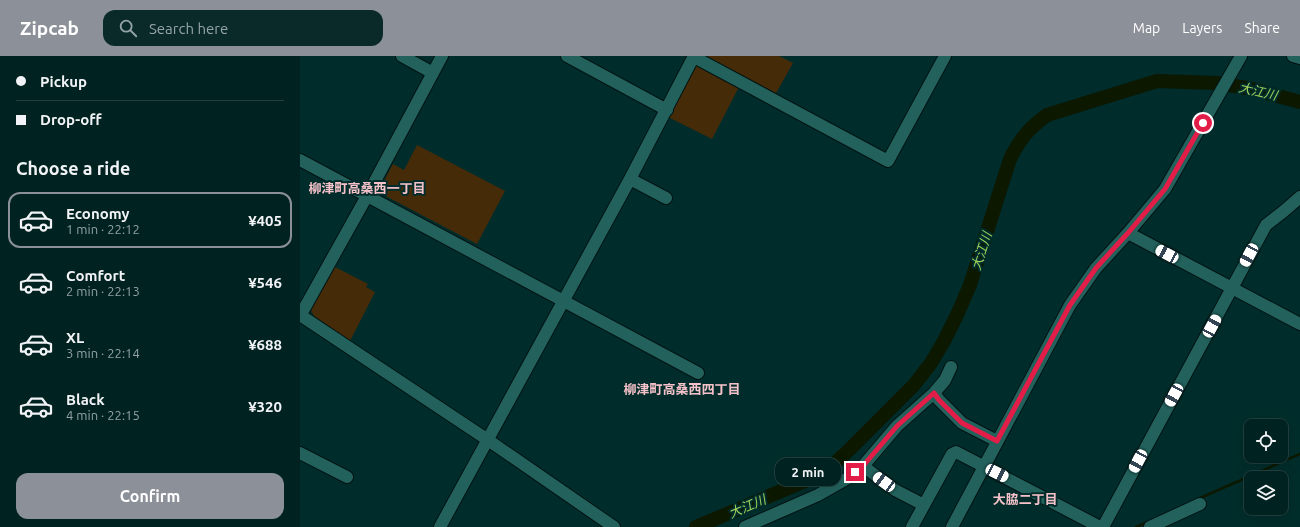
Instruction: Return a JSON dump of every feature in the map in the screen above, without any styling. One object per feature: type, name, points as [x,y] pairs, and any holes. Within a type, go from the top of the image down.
[{"type":"street","points":[[402,56],[433,72]]},
{"type":"street","points":[[442,56],[367,196],[300,316],[488,440],[614,527]]},
{"type":"street","points":[[567,56],[667,110]]},
{"type":"street","points":[[440,527],[630,179],[694,56],[888,162],[945,56]]},
{"type":"street","points":[[952,527],[1070,305],[1096,268],[1165,189],[1241,56]]},
{"type":"street","points":[[1293,56],[1300,58]]},
{"type":"street","points":[[300,160],[698,373]]},
{"type":"street","points":[[630,179],[666,198]]},
{"type":"street","points":[[912,527],[952,454],[956,452],[1101,527],[1266,224],[1300,197]]},
{"type":"street","points":[[1128,233],[1300,324]]},
{"type":"street","points":[[745,527],[818,495],[848,478],[863,466],[897,426],[934,393],[945,380],[951,367]]},
{"type":"street","points":[[934,393],[962,423],[997,441]]},
{"type":"street","points":[[300,453],[347,478]]},
{"type":"street","points":[[863,466],[895,490],[924,505]]},
{"type":"street","points":[[1150,527],[1200,504]]},
{"type":"shaded area","points":[[705,56],[779,56],[793,63],[775,95]]},
{"type":"shaded area","points":[[697,62],[740,85],[712,139],[668,117]]},
{"type":"shaded area","points":[[417,145],[505,191],[477,244],[378,192],[393,164],[404,170]]},
{"type":"shaded area","points":[[335,267],[368,284],[366,287],[375,292],[350,341],[314,316],[311,310]]},
{"type":"waterway","name":"大江川","points":[[696,527],[812,478],[831,467],[914,385],[931,363],[944,341],[970,285],[1010,159],[1026,134],[1047,115],[1157,81],[1217,83],[1252,89],[1300,102]]},
{"type":"waterway","points":[[1198,499],[1300,454]]},
{"type":"waterway","points":[[1136,527],[1150,521]]},
{"type":"district","name":"柳津町高桑西一丁目","points":[[367,188]]},
{"type":"district","name":"柳津町高桑西四丁目","points":[[682,389]]},
{"type":"district","name":"大脇二丁目","points":[[1025,499]]},
{"type":"route","points":[[855,472],[863,466],[897,426],[934,393],[962,423],[997,441],[1048,345],[1082,286],[1165,189],[1203,123]]}]
